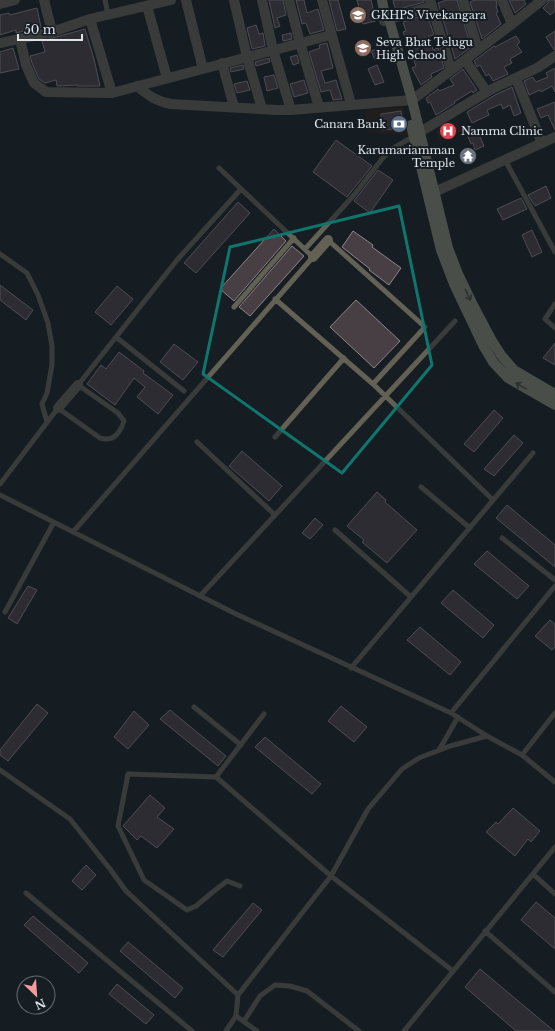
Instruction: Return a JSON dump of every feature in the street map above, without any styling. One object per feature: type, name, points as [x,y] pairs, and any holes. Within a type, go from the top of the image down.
[{"type":"main road","points":[[382,0],[409,100],[431,193],[441,250],[462,302],[493,362],[508,378],[555,405]]},
{"type":"main road","points":[[431,193],[448,248],[472,303],[492,341],[514,370],[555,394]]},
{"type":"street","points":[[0,4],[15,0]]},
{"type":"street","points":[[44,0],[52,32]]},
{"type":"street","points":[[0,43],[52,32],[90,19],[167,0]]},
{"type":"street","points":[[186,0],[203,69]]},
{"type":"street","points":[[234,0],[247,57],[262,109]]},
{"type":"street","points":[[262,0],[273,50],[291,110]]},
{"type":"street","points":[[289,0],[319,107]]},
{"type":"street","points":[[322,0],[350,104]]},
{"type":"street","points":[[463,0],[478,49]]},
{"type":"street","points":[[502,0],[512,24]]},
{"type":"street","points":[[137,86],[151,98],[161,102],[234,108],[291,110],[409,100],[465,60],[542,0]]},
{"type":"street","points":[[386,18],[431,3],[451,70]]},
{"type":"street","points":[[147,6],[167,78]]},
{"type":"street","points":[[90,19],[112,93]]},
{"type":"street","points":[[20,39],[26,65],[34,83],[46,92],[112,93],[331,35]]},
{"type":"street","points":[[417,134],[487,92],[537,68],[555,56]]},
{"type":"street","points":[[465,60],[487,92]]},
{"type":"street","points":[[222,64],[234,108]]},
{"type":"street","points":[[516,79],[542,143]]},
{"type":"street","points":[[431,193],[555,137]]},
{"type":"street","points":[[313,257],[328,240]]},
{"type":"street","points":[[58,408],[78,385]]},
{"type":"lane","points":[[105,0],[108,15]]},
{"type":"lane","points":[[305,249],[354,195],[382,159],[392,149],[417,134]]},
{"type":"lane","points":[[505,160],[555,252]]},
{"type":"lane","points":[[73,532],[313,257],[219,168]]},
{"type":"lane","points":[[0,484],[58,408],[100,438],[105,440],[112,439],[118,434],[124,421],[118,413],[78,385],[177,260],[241,189]]},
{"type":"lane","points":[[234,307],[294,238]]},
{"type":"lane","points":[[328,240],[425,327],[373,384]]},
{"type":"lane","points":[[0,254],[27,273],[38,295],[48,323],[52,346],[52,365],[47,392],[42,404],[47,422]]},
{"type":"lane","points":[[275,299],[386,395],[493,500]]},
{"type":"lane","points":[[555,304],[545,319],[555,328]]},
{"type":"lane","points":[[200,596],[454,321]]},
{"type":"lane","points":[[116,337],[184,391]]},
{"type":"lane","points":[[276,437],[344,358]]},
{"type":"lane","points":[[197,442],[275,515]]},
{"type":"lane","points":[[351,668],[533,453]]},
{"type":"lane","points":[[421,487],[470,528]]},
{"type":"lane","points":[[0,495],[200,596],[351,668],[450,713],[487,736],[522,755],[555,782]]},
{"type":"lane","points":[[5,612],[54,522]]},
{"type":"lane","points":[[335,530],[411,597]]},
{"type":"lane","points":[[502,538],[555,580]]},
{"type":"lane","points":[[450,713],[555,586]]},
{"type":"lane","points":[[194,707],[241,745]]},
{"type":"lane","points":[[522,755],[555,712]]},
{"type":"lane","points":[[216,777],[264,714]]},
{"type":"lane","points":[[439,750],[458,718]]},
{"type":"lane","points":[[226,1031],[236,1016],[238,995],[331,876],[368,809],[397,774],[419,758],[450,746],[487,736]]},
{"type":"lane","points":[[0,770],[70,819],[126,891],[238,995]]},
{"type":"lane","points":[[240,886],[227,881],[196,906],[187,910],[144,880],[118,826],[128,774],[216,777],[331,876],[453,971]]},
{"type":"lane","points":[[404,1031],[555,847]]},
{"type":"lane","points":[[533,874],[555,894]]},
{"type":"lane","points":[[26,892],[192,1031]]},
{"type":"lane","points":[[485,931],[555,992]]},
{"type":"lane","points":[[244,1021],[260,996],[276,985],[290,986],[307,991],[359,1031]]},
{"type":"lane","points":[[236,1016],[257,1031]]},
{"type":"highlighted area","points":[[399,206],[432,365],[342,473],[203,374],[230,247]]},
{"type":"shaded area","points":[[403,107],[408,135],[368,132],[365,110]]},
{"type":"shaded area","name":"Namma Clinic","points":[[457,122],[461,131],[439,140],[436,130]]},
{"type":"building","points":[[269,0],[283,0],[286,15],[277,18],[280,26],[275,28]]},
{"type":"building","points":[[296,0],[304,0],[307,13],[318,9],[324,30],[310,34],[306,23],[302,24]]},
{"type":"building","points":[[329,0],[338,0],[346,29],[337,31]]},
{"type":"building","points":[[357,0],[371,0],[376,21],[363,24]]},
{"type":"building","points":[[393,0],[424,0],[424,2],[396,10]]},
{"type":"building","points":[[446,0],[457,0],[471,47],[455,59],[438,3]]},
{"type":"building","points":[[475,0],[496,0],[498,12],[496,13],[501,24],[482,39],[470,2]]},
{"type":"building","points":[[509,0],[524,0],[526,4],[515,13]]},
{"type":"building","points":[[548,0],[555,0],[555,11],[550,15],[543,8],[548,3]]},
{"type":"building","points":[[37,8],[41,27],[16,33],[16,30],[0,35],[0,15],[9,13],[10,15]]},
{"type":"building","points":[[427,14],[434,35],[429,36],[433,50],[438,48],[444,68],[431,74],[432,77],[421,85],[412,68],[416,66],[403,32],[406,31],[403,22]]},
{"type":"building","points":[[256,25],[259,34],[263,33],[265,46],[252,49],[247,28]]},
{"type":"building","points":[[85,29],[100,86],[57,86],[56,80],[45,83],[39,79],[30,56],[45,52],[42,41]]},
{"type":"building","points":[[555,31],[555,50],[554,50],[546,37]]},
{"type":"building","points":[[291,33],[292,39],[283,41],[282,35]]},
{"type":"building","points":[[516,36],[520,42],[517,45],[522,52],[510,59],[512,63],[504,67],[508,74],[493,81],[489,74],[486,76],[480,65],[477,67],[474,61],[494,46],[495,47]]},
{"type":"building","points":[[327,43],[333,68],[321,71],[325,83],[336,80],[342,99],[333,100],[330,90],[321,92],[309,52],[320,48],[319,45]]},
{"type":"building","points":[[13,48],[19,69],[0,73],[0,52]]},
{"type":"building","points":[[380,48],[384,56],[375,60],[371,51]]},
{"type":"building","points":[[297,55],[299,63],[293,65],[290,57]]},
{"type":"building","points":[[269,58],[270,62],[256,66],[255,62]]},
{"type":"building","points":[[243,65],[244,69],[231,72],[230,68]]},
{"type":"building","points":[[377,65],[384,82],[375,85],[368,69]]},
{"type":"building","points":[[555,68],[555,92],[552,86],[541,92],[540,90],[529,95],[524,81],[533,77],[536,82],[548,77],[546,73]]},
{"type":"building","points":[[463,69],[477,90],[473,93],[472,91],[436,115],[430,102],[428,103],[426,98],[438,89],[439,91],[454,85],[450,79]]},
{"type":"building","points":[[274,75],[278,88],[267,91],[264,77]]},
{"type":"building","points":[[304,80],[308,93],[294,97],[290,84]]},
{"type":"building","points":[[247,81],[250,90],[237,93],[234,84]]},
{"type":"building","points":[[512,87],[521,113],[514,116],[510,105],[503,109],[501,104],[487,110],[489,115],[472,123],[467,112],[495,95]]},
{"type":"building","points":[[555,102],[555,130],[548,115],[541,118],[537,109]]},
{"type":"building","points":[[401,111],[403,128],[382,130],[381,114]]},
{"type":"building","points":[[477,130],[484,146],[475,150],[473,143],[471,144],[467,135]]},
{"type":"building","points":[[336,140],[372,166],[347,197],[313,172]]},
{"type":"building","points":[[378,170],[393,180],[370,213],[354,201]]},
{"type":"building","points":[[546,186],[551,198],[535,206],[528,195]]},
{"type":"building","points":[[521,198],[527,209],[503,220],[497,209]]},
{"type":"building","points":[[238,202],[250,213],[196,273],[184,263]]},
{"type":"building","points":[[274,229],[286,241],[234,301],[220,289]]},
{"type":"building","points":[[532,230],[542,252],[532,257],[522,235]]},
{"type":"building","points":[[353,231],[401,268],[389,285],[342,247]]},
{"type":"building","points":[[292,246],[304,256],[250,316],[239,307]]},
{"type":"building","points":[[0,285],[33,310],[26,320],[0,300]]},
{"type":"building","points":[[117,286],[133,299],[111,325],[95,312]]},
{"type":"building","points":[[356,300],[400,341],[374,368],[330,327]]},
{"type":"building","points":[[555,343],[555,365],[543,358]]},
{"type":"building","points":[[174,344],[198,362],[183,380],[160,362]]},
{"type":"building","points":[[119,352],[144,371],[143,373],[173,395],[158,414],[137,397],[145,387],[134,378],[115,405],[87,384],[101,365],[106,369]]},
{"type":"building","points":[[494,410],[503,418],[474,452],[464,444]]},
{"type":"building","points":[[514,435],[523,443],[494,476],[484,469]]},
{"type":"building","points":[[242,451],[282,486],[269,501],[229,466]]},
{"type":"building","points":[[377,492],[386,500],[385,502],[417,530],[387,563],[362,542],[364,540],[347,526]]},
{"type":"building","points":[[507,505],[555,545],[555,567],[496,518]]},
{"type":"building","points":[[315,518],[323,525],[310,539],[302,533]]},
{"type":"building","points":[[487,551],[529,586],[517,599],[474,564]]},
{"type":"building","points":[[28,586],[37,590],[17,624],[8,618]]},
{"type":"building","points":[[453,590],[494,625],[483,638],[441,603]]},
{"type":"building","points":[[550,620],[555,624],[555,647],[552,650],[535,636]]},
{"type":"building","points":[[420,627],[461,662],[450,675],[407,640]]},
{"type":"building","points":[[37,704],[48,713],[8,761],[0,755],[0,750]]},
{"type":"building","points":[[341,706],[367,727],[354,742],[328,721]]},
{"type":"building","points":[[170,710],[226,756],[218,766],[160,719]]},
{"type":"building","points":[[134,711],[149,725],[128,749],[114,737]]},
{"type":"building","points":[[265,737],[321,784],[312,794],[255,747]]},
{"type":"building","points":[[150,795],[165,808],[157,817],[174,829],[157,848],[141,836],[137,840],[123,826]]},
{"type":"building","points":[[513,808],[540,831],[531,842],[528,839],[515,856],[486,832],[496,822],[498,824]]},
{"type":"building","points":[[86,865],[96,875],[82,890],[72,881]]},
{"type":"building","points":[[536,902],[555,918],[555,949],[521,920]]},
{"type":"building","points":[[253,903],[262,910],[223,957],[213,950]]},
{"type":"building","points":[[33,916],[88,963],[79,973],[24,925]]},
{"type":"building","points":[[128,942],[183,988],[175,998],[120,951]]},
{"type":"building","points":[[480,969],[554,1031],[516,1031],[465,987]]},
{"type":"building","points":[[117,984],[154,1015],[146,1024],[109,994]]},
{"type":"place","name":"GKHPS Vivekangara","points":[[358,15]]},
{"type":"place","name":"Seva Bhat Telugu High School","points":[[363,48]]},
{"type":"place","name":"Canara Bank","points":[[399,124]]},
{"type":"place","name":"Namma Clinic","points":[[448,131]]},
{"type":"place","name":"Karumariamman Temple","points":[[468,156]]}]
